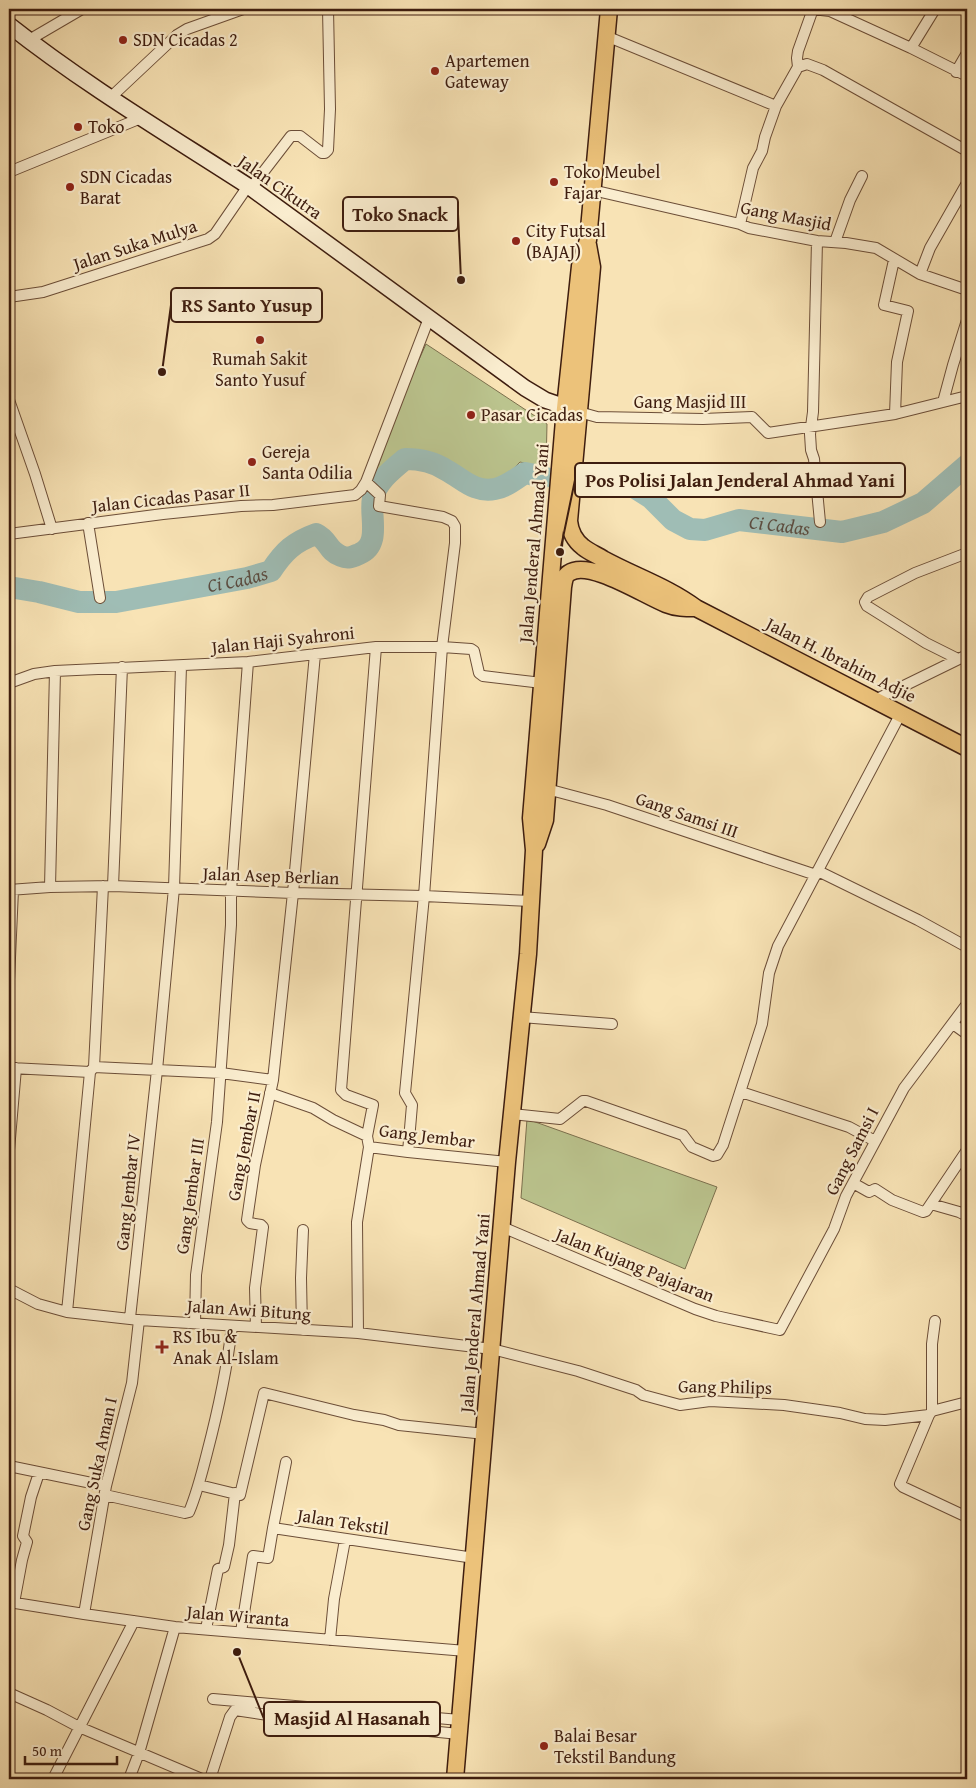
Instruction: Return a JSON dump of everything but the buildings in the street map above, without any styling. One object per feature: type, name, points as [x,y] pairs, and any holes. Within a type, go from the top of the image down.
[{"type":"main road","name":"Jalan Jenderal Ahmad Yani","points":[[455,1779],[531,901],[534,850],[531,818],[542,683],[572,410],[592,267],[588,240],[609,9]]},
{"type":"main road","name":"Jalan Cikutra","points":[[9,25],[110,98],[249,187],[534,394],[572,410]]},
{"type":"main road","name":"Jalan Jenderal Ahmad Yani","points":[[572,410],[569,521],[573,536]]},
{"type":"main road","name":"Jalan H. Ibrahim Adjie","points":[[573,536],[582,547],[617,566],[670,591],[696,608],[967,748]]},
{"type":"main road","name":"Jalan H. Ibrahim Adjie","points":[[563,587],[566,576],[570,572],[580,569],[597,572],[677,608],[696,608]]},
{"type":"main road","name":"Jalan Jenderal Ahmad Yani","points":[[534,850],[545,820],[563,587]]},
{"type":"street","points":[[28,40],[82,9]]},
{"type":"street","points":[[110,98],[177,35],[187,29],[243,9]]},
{"type":"street","name":"Jalan Suka Mulya","points":[[9,297],[43,292],[208,239],[214,234],[249,187],[291,136],[300,136],[325,154],[328,150],[330,109],[328,9]]},
{"type":"street","points":[[740,224],[753,168],[762,151],[764,137],[776,106],[798,66],[798,51],[813,9],[830,10],[967,76]]},
{"type":"street","points":[[911,48],[935,9]]},
{"type":"street","points":[[606,36],[776,106]]},
{"type":"street","points":[[956,72],[967,53]]},
{"type":"street","points":[[798,66],[807,64],[823,70],[967,151]]},
{"type":"street","points":[[9,172],[141,118]]},
{"type":"street","points":[[835,242],[850,200],[862,176]]},
{"type":"street","points":[[920,274],[930,248],[967,183]]},
{"type":"street","name":"Gang Masjid","points":[[592,190],[740,224],[750,228],[817,241],[876,248],[920,274],[967,290]]},
{"type":"street","points":[[817,241],[811,450],[814,460],[820,522]]},
{"type":"street","points":[[894,260],[884,305],[908,311],[897,362],[895,414]]},
{"type":"street","name":"Jalan Cicadas Pasar II","points":[[9,534],[241,506],[333,499],[354,496],[361,490],[373,489],[429,318]]},
{"type":"street","points":[[943,402],[952,365],[967,320]]},
{"type":"street","name":"Gang Masjid III","points":[[572,410],[597,417],[703,419],[752,417],[768,433],[895,414],[967,396]]},
{"type":"street","points":[[9,400],[52,528]]},
{"type":"street","points":[[373,489],[379,506],[443,517],[452,521],[455,526],[455,543],[442,647],[424,896],[405,1092],[412,1105],[408,1152]]},
{"type":"street","points":[[88,523],[100,598]]},
{"type":"street","points":[[963,657],[893,624],[866,606],[865,602],[868,598],[915,573],[967,553]]},
{"type":"street","points":[[367,1136],[373,1105],[346,1095],[341,1090],[376,647]]},
{"type":"street","name":"Jalan Haji Syahroni","points":[[9,683],[34,674],[55,671],[248,662],[376,647],[442,647],[471,649],[474,652],[479,673],[482,676],[542,683]]},
{"type":"street","name":"Gang Jembar II","points":[[256,1327],[255,1288],[263,1227],[250,1223],[247,1220],[255,1165],[273,1080],[293,893],[315,654]]},
{"type":"street","points":[[875,700],[963,657]]},
{"type":"street","name":"Gang Jembar III","points":[[195,1323],[196,1275],[212,1163],[221,1073],[248,662]]},
{"type":"street","name":"Gang Jembar IV","points":[[135,1319],[174,888],[181,666]]},
{"type":"street","points":[[67,1312],[92,1069],[108,886],[122,667]]},
{"type":"street","points":[[50,887],[55,671]]},
{"type":"street","points":[[512,1114],[560,1119],[586,1100],[683,1135],[692,1147],[714,1156],[723,1145],[762,1024],[769,973],[778,946],[813,873],[902,714]]},
{"type":"street","name":"Gang Samsi III","points":[[547,789],[607,805],[813,873],[918,920],[967,948]]},
{"type":"street","name":"Jalan Asep Berlian","points":[[11,890],[108,886],[531,901]]},
{"type":"street","points":[[9,980],[11,890]]},
{"type":"street","name":"Gang Samsi I","points":[[784,1324],[834,1229],[846,1196],[904,1088],[967,1004]]},
{"type":"street","points":[[521,1016],[612,1024]]},
{"type":"street","points":[[953,1024],[967,1034]]},
{"type":"street","points":[[9,1150],[12,1068],[157,1070],[221,1073],[273,1080]]},
{"type":"street","points":[[740,1092],[848,1127],[875,1141]]},
{"type":"street","name":"Gang Jembar","points":[[270,1093],[313,1108],[367,1136],[369,1146],[507,1162]]},
{"type":"street","points":[[358,1333],[357,1222],[369,1146]]},
{"type":"street","points":[[853,1183],[869,1192],[875,1189],[892,1200],[921,1212],[926,1211],[967,1150]]},
{"type":"street","points":[[931,1204],[967,1216]]},
{"type":"street","name":"Jalan Kujang Pajajaran","points":[[502,1227],[695,1310],[777,1331],[781,1330],[784,1324]]},
{"type":"street","points":[[302,1330],[301,1278],[303,1230]]},
{"type":"street","name":"Jalan Awi Bitung","points":[[9,1289],[38,1304],[67,1312],[135,1319],[358,1333],[492,1349]]},
{"type":"street","name":"Gang Suka Aman I","points":[[84,1614],[105,1491],[132,1383],[135,1319]]},
{"type":"street","points":[[935,1321],[932,1344],[931,1413],[900,1484],[967,1517]]},
{"type":"street","points":[[9,1466],[185,1513],[189,1512],[199,1485],[213,1432],[226,1369],[232,1326]]},
{"type":"street","name":"Gang Philips","points":[[492,1349],[578,1371],[636,1390],[643,1396],[680,1405],[710,1400],[784,1405],[840,1413],[864,1419],[885,1420],[931,1413],[967,1402]]},
{"type":"street","points":[[199,1485],[240,1495],[264,1393],[399,1425],[485,1434]]},
{"type":"street","name":"Jalan Tekstil","points":[[286,1462],[274,1528],[474,1558]]},
{"type":"street","points":[[12,1602],[27,1542],[23,1536],[38,1473]]},
{"type":"street","points":[[206,1629],[218,1569],[224,1567],[229,1545],[235,1493]]},
{"type":"street","points":[[241,1632],[253,1556],[268,1558],[274,1528]]},
{"type":"street","points":[[330,1640],[334,1599],[345,1540]]},
{"type":"street","name":"Jalan Wiranta","points":[[12,1602],[175,1626],[466,1651]]},
{"type":"street","points":[[53,1779],[134,1621]]},
{"type":"street","points":[[129,1779],[139,1752],[175,1626]]},
{"type":"street","points":[[9,1693],[79,1727],[202,1779]]},
{"type":"street","points":[[213,1699],[459,1727]]},
{"type":"street","points":[[210,1779],[234,1710],[268,1715],[459,1727]]},
{"type":"green space","name":"Pasar Cicadas","points":[[426,344],[547,424],[546,468],[520,462],[503,479],[462,490],[455,472],[430,461],[413,459],[397,466],[378,483],[372,476],[379,464],[376,455]]},
{"type":"green space","points":[[527,1119],[717,1187],[685,1269],[521,1198]]},
{"type":"waterway","name":"Ci Cadas","points":[[9,587],[79,602],[116,602],[247,578],[271,571],[290,548],[316,534],[336,554],[352,557],[366,550],[370,544],[373,529],[372,505],[378,486],[405,459],[432,463],[475,487],[488,490],[511,483],[525,473],[544,477]]},
{"type":"waterway","name":"Ci Cadas","points":[[591,479],[608,480],[632,486],[651,498],[673,520],[690,529],[705,530],[739,520],[842,532],[883,522],[923,503],[967,465]]},
{"type":"place","name":"SDN Cicadas 2","points":[[123,40]]},
{"type":"place","name":"Apartemen Gateway","points":[[435,71]]},
{"type":"place","name":"Toko","points":[[78,127]]},
{"type":"place","name":"Toko Meubel Fajar","points":[[554,182]]},
{"type":"place","name":"SDN Cicadas Barat","points":[[70,187]]},
{"type":"place","name":"City Futsal (BAJAJ)","points":[[516,241]]},
{"type":"place","name":"Toko Snack","points":[[461,280]]},
{"type":"place","name":"Rumah Sakit Santo Yusuf","points":[[260,340]]},
{"type":"place","name":"RS Santo Yusup","points":[[162,372]]},
{"type":"place","name":"Pasar Cicadas","points":[[471,415]]},
{"type":"place","name":"Gereja Santa Odilia","points":[[252,462]]},
{"type":"place","name":"Pos Polisi Jalan Jenderal Ahmad Yani","points":[[560,552]]},
{"type":"place","name":"RS Ibu & Anak Al-Islam","points":[[162,1347]]},
{"type":"place","name":"Masjid Al Hasanah","points":[[237,1652]]},
{"type":"place","name":"Balai Besar Tekstil Bandung","points":[[544,1746]]}]
